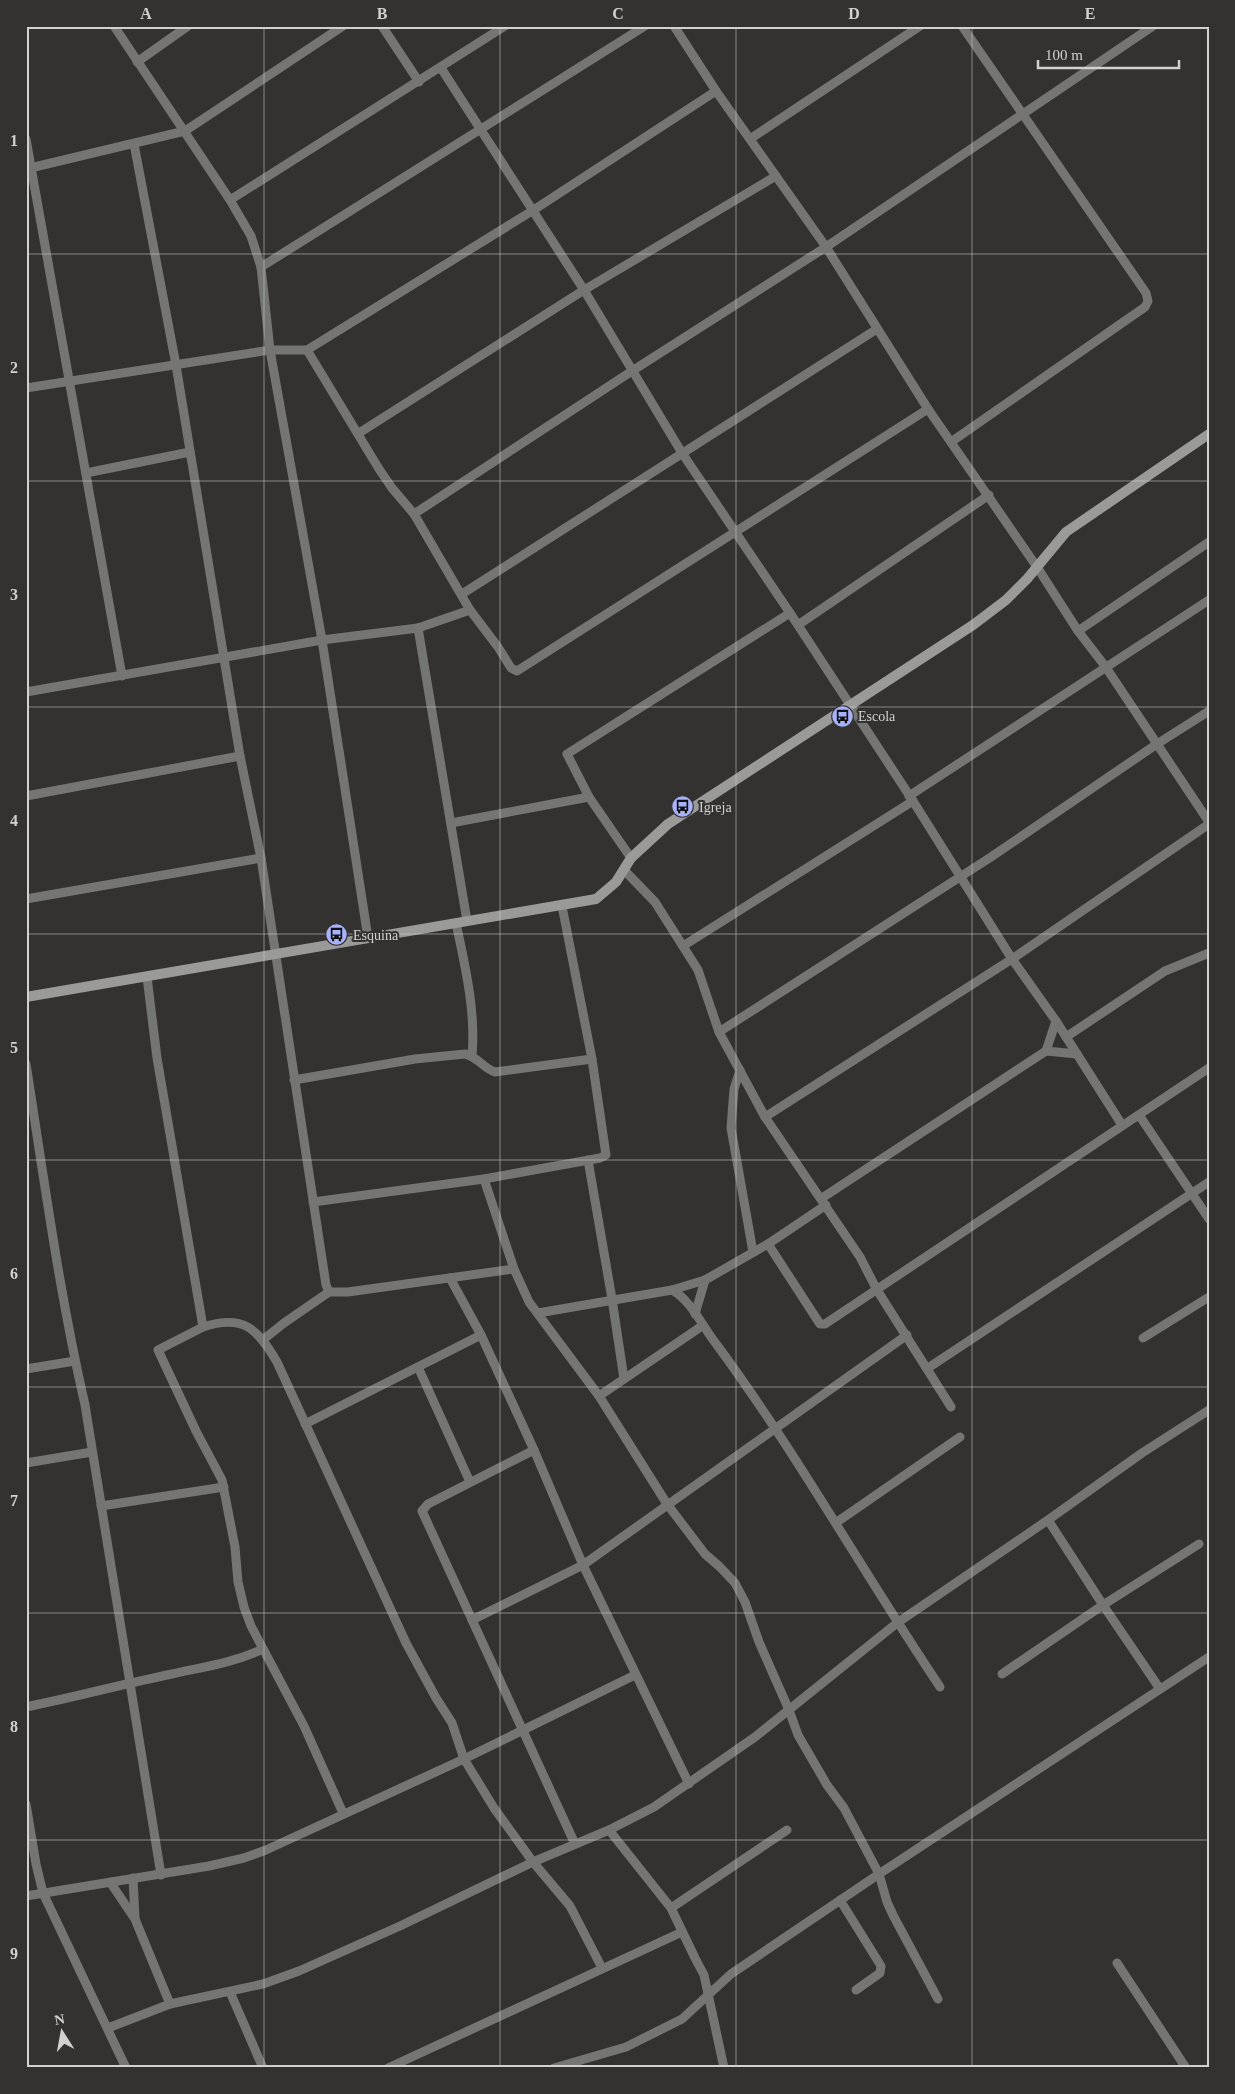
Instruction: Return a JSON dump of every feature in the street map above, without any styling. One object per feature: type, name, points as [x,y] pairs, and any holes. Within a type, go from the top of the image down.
[{"type":"street","points":[[114,26],[230,200],[251,236],[261,267],[270,350],[322,640],[368,938]]},
{"type":"street","points":[[137,62],[188,26]]},
{"type":"street","points":[[30,168],[185,131],[343,26]]},
{"type":"street","points":[[382,26],[420,82]]},
{"type":"street","points":[[230,200],[420,82],[505,26]]},
{"type":"street","points":[[261,267],[645,26]]},
{"type":"street","points":[[674,26],[716,91],[826,247],[928,409],[989,495],[1078,631],[1105,666],[1209,823],[1012,959],[765,1117]]},
{"type":"street","points":[[750,139],[920,26]]},
{"type":"street","points":[[951,442],[1145,307],[1148,301],[1146,293],[962,26]]},
{"type":"street","points":[[414,514],[826,247],[1154,26]]},
{"type":"street","points":[[441,68],[584,290],[682,453],[798,625],[911,798],[1012,959],[1056,1021],[1122,1125]]},
{"type":"street","points":[[26,388],[270,350],[307,350],[532,210],[716,91]]},
{"type":"street","points":[[26,139],[122,676]]},
{"type":"street","points":[[134,144],[176,365],[240,756],[261,858],[326,1285],[329,1292]]},
{"type":"street","points":[[359,433],[584,290],[776,176]]},
{"type":"street","points":[[462,594],[877,329]]},
{"type":"street","points":[[307,350],[392,488],[414,514],[470,610],[494,642],[510,668],[517,671],[928,409]]},
{"type":"street","points":[[26,997],[596,899],[610,888],[625,871],[632,858],[656,833],[684,812],[973,625],[1006,600],[1066,532],[1209,434]]},
{"type":"street","points":[[86,473],[190,452]]},
{"type":"street","points":[[798,625],[989,495]]},
{"type":"street","points":[[1078,631],[1209,542]]},
{"type":"street","points":[[683,946],[911,798],[1105,666],[1209,600]]},
{"type":"street","points":[[26,692],[322,640],[418,628],[470,610]]},
{"type":"street","points":[[632,858],[589,797],[567,754],[790,613]]},
{"type":"street","points":[[418,628],[468,921]]},
{"type":"street","points":[[719,1032],[960,877],[1209,711]]},
{"type":"street","points":[[26,796],[240,756]]},
{"type":"street","points":[[451,823],[589,797]]},
{"type":"street","points":[[26,899],[261,858]]},
{"type":"street","points":[[625,871],[655,902],[698,970],[719,1032],[765,1117],[860,1257],[878,1290],[928,1368],[950,1407]]},
{"type":"street","points":[[313,1202],[484,1179],[604,1157],[606,1153],[592,1059],[562,906]]},
{"type":"street","points":[[456,923],[468,976],[474,1039],[472,1056]]},
{"type":"street","points":[[1066,1037],[1165,971],[1209,953]]},
{"type":"street","points":[[147,977],[157,1058],[202,1327]]},
{"type":"street","points":[[538,1313],[672,1290],[705,1280],[768,1244],[824,1202],[1046,1051],[1056,1021]]},
{"type":"street","points":[[1046,1051],[1077,1054]]},
{"type":"street","points":[[294,1080],[415,1059],[465,1054],[472,1056],[488,1070],[495,1072],[592,1059]]},
{"type":"street","points":[[26,1064],[75,1361],[85,1405],[161,1875]]},
{"type":"street","points":[[768,1244],[820,1324],[825,1324],[1209,1068]]},
{"type":"street","points":[[740,1070],[734,1088],[731,1128],[753,1252]]},
{"type":"street","points":[[1139,1115],[1209,1219]]},
{"type":"street","points":[[588,1160],[624,1379]]},
{"type":"street","points":[[484,1179],[524,1293],[599,1396],[667,1504],[705,1554],[735,1584],[745,1602],[759,1642],[790,1710],[801,1742],[827,1785],[844,1808],[879,1874],[893,1915],[938,1999]]},
{"type":"street","points":[[928,1368],[1209,1182]]},
{"type":"street","points":[[264,1339],[284,1322],[329,1292],[348,1292],[514,1269]]},
{"type":"street","points":[[450,1278],[480,1335],[534,1450],[583,1565],[688,1784]]},
{"type":"street","points":[[695,1314],[705,1280]]},
{"type":"street","points":[[672,1290],[680,1294],[695,1314],[837,1522],[897,1623],[940,1687]]},
{"type":"street","points":[[1143,1338],[1209,1297]]},
{"type":"street","points":[[343,1813],[304,1726],[251,1626],[244,1607],[224,1487],[158,1350],[202,1327],[216,1323],[230,1321],[244,1323],[254,1329],[264,1339],[277,1362],[406,1644],[452,1723],[464,1758],[494,1808],[533,1862],[570,1906],[602,1968]]},
{"type":"street","points":[[599,1396],[702,1326]]},
{"type":"street","points":[[305,1424],[480,1335]]},
{"type":"street","points":[[472,1620],[583,1565],[907,1335]]},
{"type":"street","points":[[26,1369],[75,1361]]},
{"type":"street","points":[[418,1367],[470,1482]]},
{"type":"street","points":[[108,2028],[170,2004],[262,1984],[324,1960],[533,1862],[610,1830],[654,1807],[790,1710],[897,1623],[1142,1453],[1209,1410]]},
{"type":"street","points":[[837,1522],[960,1437]]},
{"type":"street","points":[[534,1450],[428,1504],[422,1512],[575,1844]]},
{"type":"street","points":[[26,1463],[92,1452]]},
{"type":"street","points":[[101,1506],[224,1487]]},
{"type":"street","points":[[1048,1520],[1160,1689]]},
{"type":"street","points":[[1002,1674],[1103,1605],[1200,1544]]},
{"type":"street","points":[[26,1707],[243,1659],[263,1649]]},
{"type":"street","points":[[554,2068],[626,2047],[682,2019],[731,1974],[879,1874],[1209,1657]]},
{"type":"street","points":[[26,1896],[161,1875],[244,1858],[266,1850],[524,1730],[635,1675]]},
{"type":"street","points":[[26,1804],[43,1894],[126,2068]]},
{"type":"street","points":[[610,1830],[671,1908],[704,1975],[724,2068]]},
{"type":"street","points":[[671,1908],[787,1830]]},
{"type":"street","points":[[133,1878],[135,1919]]},
{"type":"street","points":[[110,1882],[135,1919],[170,2004]]},
{"type":"street","points":[[840,1900],[882,1966],[880,1973],[856,1990]]},
{"type":"street","points":[[388,2068],[411,2063],[602,1968],[682,1932]]},
{"type":"street","points":[[1117,1963],[1186,2068]]},
{"type":"street","points":[[230,1992],[263,2068]]},
{"type":"place","name":"Escola","points":[[842,716]]},
{"type":"place","name":"Igreja","points":[[683,807]]},
{"type":"place","name":"Esquina","points":[[337,935]]}]
